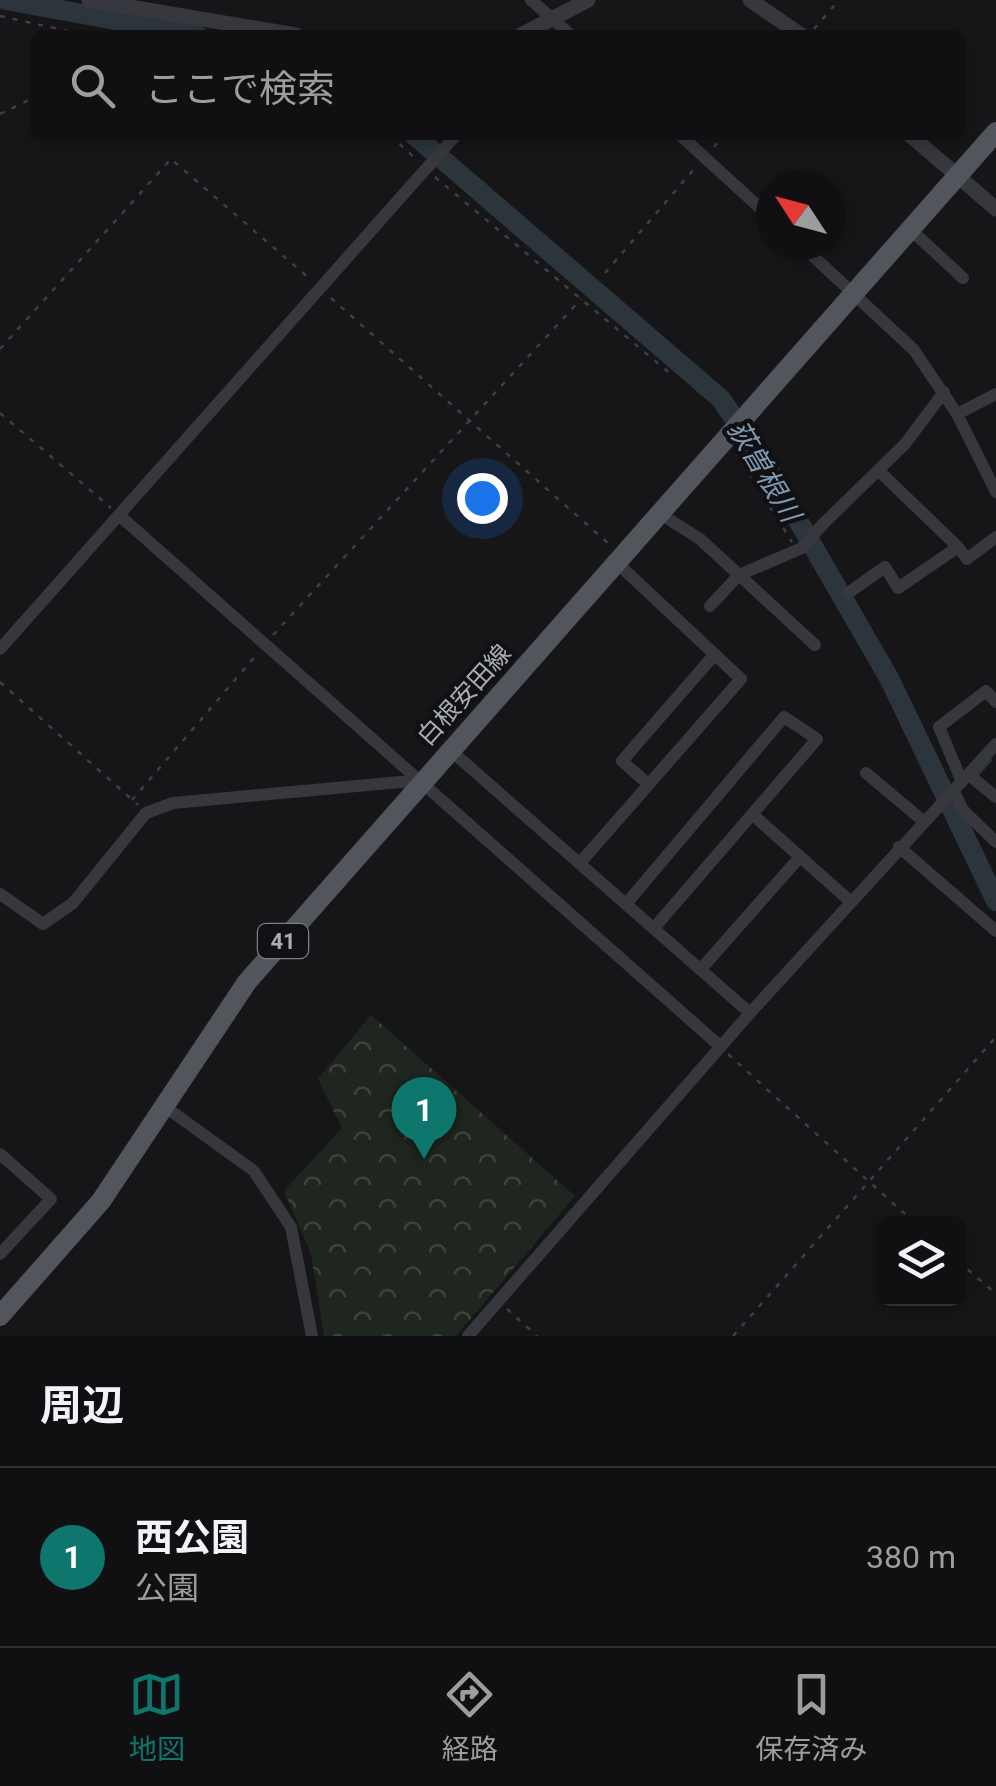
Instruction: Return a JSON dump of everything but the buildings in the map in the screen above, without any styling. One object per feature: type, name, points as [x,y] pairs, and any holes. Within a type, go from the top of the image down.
[{"type":"main road","name":"白根安田線","points":[[0,1316],[62,1248],[122,1170],[247,982],[449,748],[996,132]]},
{"type":"street","points":[[89,0],[163,14],[172,10],[271,30]]},
{"type":"street","points":[[532,0],[565,30]]},
{"type":"street","points":[[531,30],[588,0]]},
{"type":"street","points":[[750,0],[794,30]]},
{"type":"street","points":[[0,649],[452,140]]},
{"type":"street","points":[[685,140],[756,204]]},
{"type":"street","points":[[916,140],[996,209]]},
{"type":"street","points":[[910,229],[963,278]]},
{"type":"street","points":[[817,260],[914,350],[957,414],[996,492]]},
{"type":"street","points":[[710,606],[739,575],[814,539],[824,524],[905,444],[944,392]]},
{"type":"street","points":[[957,414],[996,394]]},
{"type":"street","points":[[878,470],[968,559],[996,538]]},
{"type":"street","points":[[659,513],[700,539],[815,645]]},
{"type":"street","points":[[120,516],[720,1047]]},
{"type":"street","points":[[848,592],[884,568],[898,588],[958,547]]},
{"type":"street","points":[[580,863],[741,678],[619,558]]},
{"type":"street","points":[[648,784],[622,761],[715,654]]},
{"type":"street","points":[[996,702],[986,691],[940,727],[962,783],[963,810],[996,842]]},
{"type":"street","points":[[626,904],[784,717],[818,740],[654,928]]},
{"type":"street","points":[[468,1336],[922,820],[996,744]]},
{"type":"street","points":[[449,748],[750,1013]]},
{"type":"street","points":[[866,772],[922,820]]},
{"type":"street","points":[[0,894],[43,924],[73,904],[146,813],[173,803],[422,780]]},
{"type":"street","points":[[962,783],[996,797]]},
{"type":"street","points":[[752,814],[850,902]]},
{"type":"street","points":[[900,847],[996,931]]},
{"type":"street","points":[[701,970],[800,858]]},
{"type":"street","points":[[161,1109],[254,1171],[291,1227],[312,1336]]},
{"type":"street","points":[[0,1254],[51,1199],[3,1162]]},
{"type":"path","points":[[813,30],[839,0]]},
{"type":"path","points":[[152,30],[172,10]]},
{"type":"path","points":[[0,16],[63,30]]},
{"type":"path","points":[[0,114],[30,99]]},
{"type":"path","points":[[396,140],[672,375]]},
{"type":"path","points":[[604,272],[719,140]]},
{"type":"path","points":[[0,350],[171,159],[619,558]]},
{"type":"path","points":[[0,682],[132,800],[265,644],[581,300]]},
{"type":"path","points":[[0,413],[120,516]]},
{"type":"path","points":[[727,436],[800,549]]},
{"type":"path","points":[[733,1336],[996,1037]]},
{"type":"path","points":[[720,1047],[907,1216]]},
{"type":"path","points":[[966,1267],[996,1294]]},
{"type":"path","points":[[499,1302],[537,1336]]},
{"type":"green space","points":[[371,1015],[575,1196],[456,1336],[324,1336],[311,1254],[284,1191],[342,1128],[318,1079]]},
{"type":"waterway","name":"荻曽根川","points":[[6,0],[170,30]]},
{"type":"waterway","name":"荻曽根川","points":[[420,140],[721,399],[766,465],[889,678],[996,901]]},
{"type":"waterway","points":[[976,776],[990,760]]},
{"type":"place","name":"西公園","points":[[424,1159]]}]
